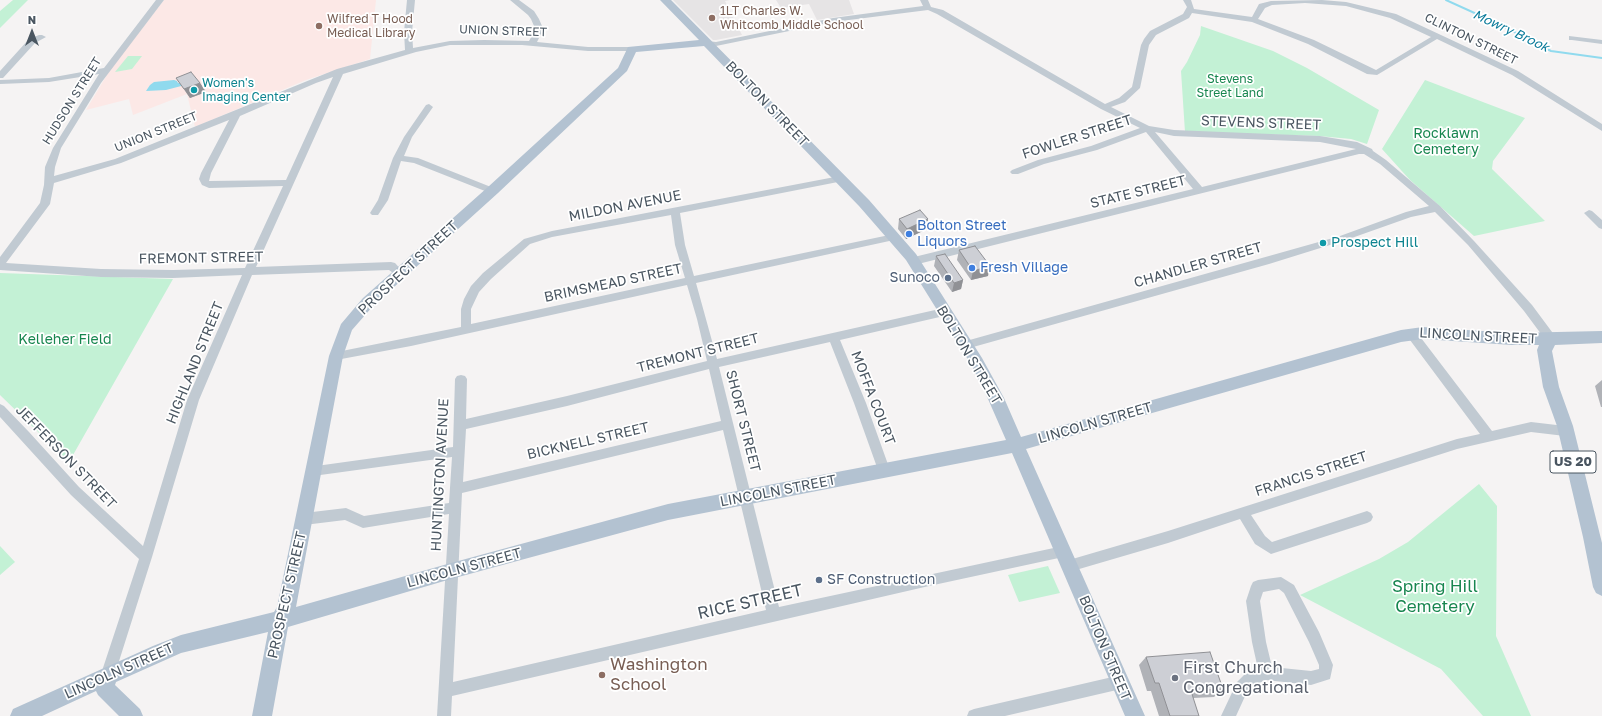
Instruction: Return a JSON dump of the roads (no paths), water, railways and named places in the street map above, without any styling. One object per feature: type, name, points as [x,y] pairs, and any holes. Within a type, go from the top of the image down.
[{"type":"main road","name":"BOLTON STREET","points":[[665,0],[840,179],[894,237],[914,261],[944,312],[966,345],[996,398],[1135,716]]},
{"type":"main road","name":"UNION STREET","points":[[632,49],[707,43]]},
{"type":"main road","name":"PROSPECT STREET","points":[[262,716],[272,657],[280,620],[286,609],[336,356],[343,336],[353,318],[368,302],[493,190],[623,69],[628,62],[632,49]]},
{"type":"main road","name":"LINCOLN STREET","points":[[20,716],[153,655],[181,644],[280,620],[451,570],[543,547],[668,512],[1017,445],[1075,430],[1411,333],[1551,339],[1602,337]]},
{"type":"main road","name":"US 20","points":[[1551,339],[1544,352],[1552,387],[1560,408],[1602,582]]},
{"type":"main road","points":[[107,677],[105,688],[133,716]]},
{"type":"street","name":"HUDSON STREET","points":[[0,265],[42,209],[47,196],[50,167],[57,148],[106,70],[160,0]]},
{"type":"street","points":[[409,51],[408,32],[411,0]]},
{"type":"street","points":[[514,0],[531,13],[538,26],[537,34],[532,44]]},
{"type":"street","points":[[1104,107],[1122,100],[1136,88],[1145,45],[1148,39],[1153,33],[1186,16],[1191,7],[1187,0]]},
{"type":"street","name":"CLINTON STREET","points":[[1254,20],[1262,6],[1271,3],[1329,2],[1360,7],[1393,16],[1515,73],[1602,128]]},
{"type":"street","name":"UNION STREET","points":[[707,43],[716,44],[833,20],[926,4]]},
{"type":"street","name":"STEVENS STREET","points":[[926,4],[1104,107],[1147,128],[1191,135],[1294,138],[1338,141],[1357,145],[1369,151],[1437,208],[1471,243],[1528,308],[1551,339]]},
{"type":"street","points":[[1190,11],[1206,12],[1254,20],[1311,42],[1370,72],[1377,73],[1437,36]]},
{"type":"street","points":[[0,76],[32,41],[42,37]]},
{"type":"street","points":[[1572,38],[1602,42]]},
{"type":"street","name":"UNION STREET","points":[[49,181],[118,161],[340,71],[409,51],[443,44],[462,42],[532,44],[588,49],[632,49]]},
{"type":"street","points":[[0,82],[49,80],[106,70]]},
{"type":"street","name":"HIGHLAND STREET","points":[[107,677],[146,557],[193,400],[249,271],[340,71]]},
{"type":"street","points":[[374,213],[382,200],[398,158],[408,137],[429,107]]},
{"type":"street","points":[[236,114],[206,173],[204,179],[205,183],[209,185],[290,183]]},
{"type":"street","points":[[1147,128],[1200,191]]},
{"type":"street","name":"FOWLER STREET","points":[[1015,172],[1041,162],[1094,148],[1147,128]]},
{"type":"street","name":"STATE STREET","points":[[914,261],[1360,151],[1369,151]]},
{"type":"street","points":[[398,158],[415,160],[493,190]]},
{"type":"street","name":"MILDON AVENUE","points":[[466,329],[466,309],[469,299],[475,289],[487,276],[527,241],[552,234],[675,212],[840,179]]},
{"type":"street","name":"CHANDLER STREET","points":[[966,345],[1277,258],[1343,238],[1409,214],[1437,208]]},
{"type":"street","name":"SHORT STREET","points":[[675,212],[680,245],[713,364],[774,615]]},
{"type":"street","points":[[1589,214],[1602,226]]},
{"type":"street","name":"BRIMSMEAD STREET","points":[[336,356],[894,237]]},
{"type":"street","name":"FREMONT STREET","points":[[0,265],[137,274],[391,266],[400,274]]},
{"type":"street","name":"TREMONT STREET","points":[[460,425],[567,401],[713,364],[944,312]]},
{"type":"street","points":[[1411,333],[1489,436]]},
{"type":"street","name":"MOFFA COURT","points":[[833,337],[860,403],[884,470]]},
{"type":"street","name":"HUNTINGTON AVENUE","points":[[444,716],[454,508],[460,425],[461,379]]},
{"type":"street","name":"JEFFERSON STREET","points":[[0,409],[75,491],[146,557]]},
{"type":"street","name":"BICKNELL STREET","points":[[456,489],[728,424]]},
{"type":"street","name":"FRANCIS STREET","points":[[1069,566],[1168,538],[1242,512],[1456,444],[1531,427],[1565,431]]},
{"type":"street","points":[[313,471],[458,451]]},
{"type":"street","points":[[304,519],[346,514],[363,522],[454,508]]},
{"type":"street","points":[[1242,512],[1260,540],[1271,548],[1367,517]]},
{"type":"street","name":"RICE STREET","points":[[445,691],[598,654],[1063,552]]},
{"type":"street","points":[[1228,716],[1242,688],[1249,680],[1266,673],[1311,678],[1325,674],[1326,665],[1314,637],[1289,589],[1281,583],[1258,586],[1253,601],[1259,642],[1266,673]]},
{"type":"street","points":[[974,716],[1003,712],[1121,682]]},
{"type":"water","points":[[174,80],[178,83],[189,81],[185,85],[166,90],[146,91],[154,82]]},
{"type":"waterway","name":"Mowry Brook","points":[[1446,0],[1501,25],[1551,51],[1602,58]]},
{"type":"place","name":"1LT Charles W. Whitcomb Middle School","points":[[712,18]]},
{"type":"place","name":"Wilfred T Hood Medical Library","points":[[319,26]]},
{"type":"place","name":"Women's Imaging Center","points":[[194,90]]},
{"type":"place","name":"Bolton Street Liquors","points":[[909,234]]},
{"type":"place","name":"Prospect Hill","points":[[1323,243]]},
{"type":"place","name":"Fresh Village","points":[[972,268]]},
{"type":"place","name":"Sunoco","points":[[948,278]]},
{"type":"place","name":"SF Construction","points":[[819,580]]},
{"type":"place","name":"Washington School","points":[[602,675]]},
{"type":"place","name":"First Church Congregational","points":[[1175,678]]},
{"type":"park label","name":"Stevens Street Land","points":[[1230,86]]},
{"type":"park label","name":"Rocklawn Cemetery","points":[[1446,142]]},
{"type":"park label","name":"Kelleher Field","points":[[65,340]]},
{"type":"park label","name":"Spring Hill Cemetery","points":[[1435,597]]}]
